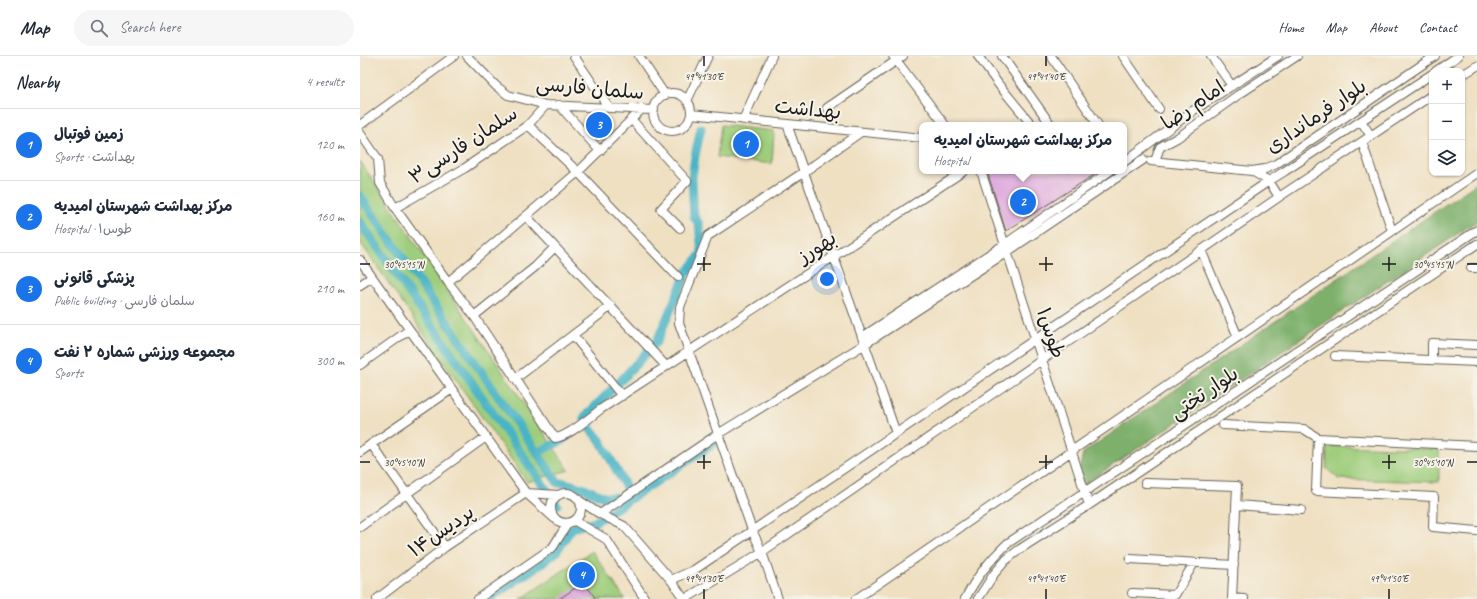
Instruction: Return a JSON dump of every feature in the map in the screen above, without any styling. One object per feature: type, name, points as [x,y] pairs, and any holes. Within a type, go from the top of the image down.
[{"type":"street","points":[[360,125],[454,56]]},
{"type":"street","name":"سلمان فارسی","points":[[467,56],[496,86],[508,95],[546,105],[654,110]]},
{"type":"street","points":[[574,56],[609,108]]},
{"type":"street","points":[[639,56],[665,95]]},
{"type":"street","points":[[687,101],[708,56]]},
{"type":"street","points":[[743,120],[771,59],[778,56]]},
{"type":"street","points":[[978,56],[999,85],[1030,122]]},
{"type":"street","points":[[1002,56],[1049,122]]},
{"type":"street","points":[[1051,56],[1096,122]]},
{"type":"street","points":[[1123,56],[1159,109]]},
{"type":"street","points":[[1211,56],[1232,86]]},
{"type":"street","name":"امام رضا","points":[[1127,159],[1194,110],[1278,56]]},
{"type":"street","name":"امام رضا","points":[[1155,161],[1160,147],[1177,138],[1297,56]]},
{"type":"street","name":"بلوار فرمانداری","points":[[1252,171],[1265,169],[1276,164],[1435,56]]},
{"type":"street","points":[[1440,68],[1458,56]]},
{"type":"street","points":[[827,108],[897,58],[943,122]]},
{"type":"street","points":[[1465,74],[1477,66]]},
{"type":"street","name":"بلوار فرمانداری","points":[[671,580],[694,570],[1269,181],[1429,76]]},
{"type":"street","points":[[670,94],[679,95],[687,101],[691,109],[691,114],[690,119],[684,127],[670,131],[665,130],[658,124],[654,115],[657,101],[665,95],[670,94]]},
{"type":"street","points":[[556,519],[552,513],[551,506],[553,499],[565,493],[571,493],[580,501],[600,514],[624,526],[671,580],[684,599],[762,552],[1201,250],[1429,97]]},
{"type":"street","name":"سلمان فارسی۳","points":[[395,208],[465,168],[528,125],[546,105]]},
{"type":"street","points":[[559,105],[600,151]]},
{"type":"street","points":[[448,282],[578,172],[642,109]]},
{"type":"street","name":"بهداشت","points":[[691,114],[919,138]]},
{"type":"street","points":[[631,119],[687,181],[661,209],[680,228]]},
{"type":"street","points":[[1361,121],[1371,136]]},
{"type":"street","points":[[787,124],[896,433]]},
{"type":"street","points":[[528,125],[578,172],[678,277]]},
{"type":"street","points":[[778,599],[679,323],[680,307],[708,236],[861,132]]},
{"type":"street","points":[[360,133],[378,158],[380,183],[395,208],[474,316],[515,379],[611,306]]},
{"type":"street","points":[[1362,142],[1392,231]]},
{"type":"street","points":[[1127,160],[1155,161],[1252,171],[1269,181],[1279,197]]},
{"type":"street","points":[[1127,170],[1143,160]]},
{"type":"street","points":[[856,599],[1477,173]]},
{"type":"street","name":"بهورز","points":[[515,379],[555,438],[559,438],[666,366],[959,174]]},
{"type":"street","name":"طوس۱","points":[[982,174],[1089,505]]},
{"type":"street","points":[[1006,248],[1106,174]]},
{"type":"street","points":[[600,514],[718,434],[1121,174]]},
{"type":"street","points":[[526,216],[666,366]]},
{"type":"street","name":"بلوار تختی","points":[[965,599],[982,570],[1004,548],[1477,230]]},
{"type":"street","name":"بلوار تختی","points":[[978,599],[994,574],[1006,560],[1020,549],[1089,505],[1477,244]]},
{"type":"street","points":[[474,316],[535,267],[556,247]]},
{"type":"street","points":[[1201,250],[1238,337]]},
{"type":"street","points":[[360,260],[526,493],[562,523],[572,522],[606,539],[645,599]]},
{"type":"street","points":[[360,285],[372,277]]},
{"type":"street","points":[[360,365],[410,330]]},
{"type":"street","points":[[574,335],[622,396]]},
{"type":"street","points":[[1432,360],[1432,343],[1477,346]]},
{"type":"street","points":[[1335,356],[1477,362]]},
{"type":"street","points":[[360,452],[452,389]]},
{"type":"street","points":[[1223,425],[1304,429],[1318,438],[1477,446]]},
{"type":"street","points":[[360,526],[486,437]]},
{"type":"street","points":[[1318,438],[1316,491],[1434,497],[1433,527],[1477,532]]},
{"type":"street","points":[[371,444],[445,548]]},
{"type":"street","points":[[1145,483],[1238,486],[1232,599],[1244,599]]},
{"type":"street","points":[[526,493],[559,495]]},
{"type":"street","name":"پردیس۱۴","points":[[377,599],[445,548],[526,493]]},
{"type":"street","points":[[478,599],[553,547],[581,512],[582,507],[580,501]]},
{"type":"street","points":[[1237,505],[1301,510]]},
{"type":"street","points":[[1130,560],[1234,566]]},
{"type":"street","points":[[1132,593],[1175,595],[1194,563]]},
{"type":"green space","points":[[721,125],[774,131],[772,164],[717,157]]},
{"type":"green space","points":[[360,161],[569,470],[527,482],[360,242]]},
{"type":"green space","points":[[1477,183],[1477,221],[1083,485],[1079,472],[1083,453]]},
{"type":"green space","points":[[1327,446],[1439,449],[1439,482],[1339,479],[1326,468]]},
{"type":"green space","points":[[592,551],[625,599],[521,599]]},
{"type":"building","points":[[988,174],[1095,174],[1006,231]]},
{"type":"building","points":[[584,582],[596,599],[559,599]]},
{"type":"waterway","points":[[584,418],[657,341],[686,274],[702,253],[699,224],[694,217],[692,178],[701,128]]},
{"type":"waterway","points":[[360,196],[558,483],[565,483],[585,489],[604,497],[632,498],[600,440],[590,429],[588,413]]},
{"type":"waterway","points":[[360,222],[557,505]]},
{"type":"waterway","points":[[538,452],[561,441],[572,432]]},
{"type":"waterway","points":[[488,599],[556,552],[572,528],[595,522],[716,442]]},
{"type":"place","name":"پزشکی قانونی","points":[[599,125]]},
{"type":"place","name":"زمین فوتبال","points":[[746,144]]},
{"type":"place","name":"مرکز بهداشت شهرستان امیدیه","points":[[1023,202]]},
{"type":"place","name":"مجموعه ورزشی شماره ۲ نفت","points":[[582,575]]}]
